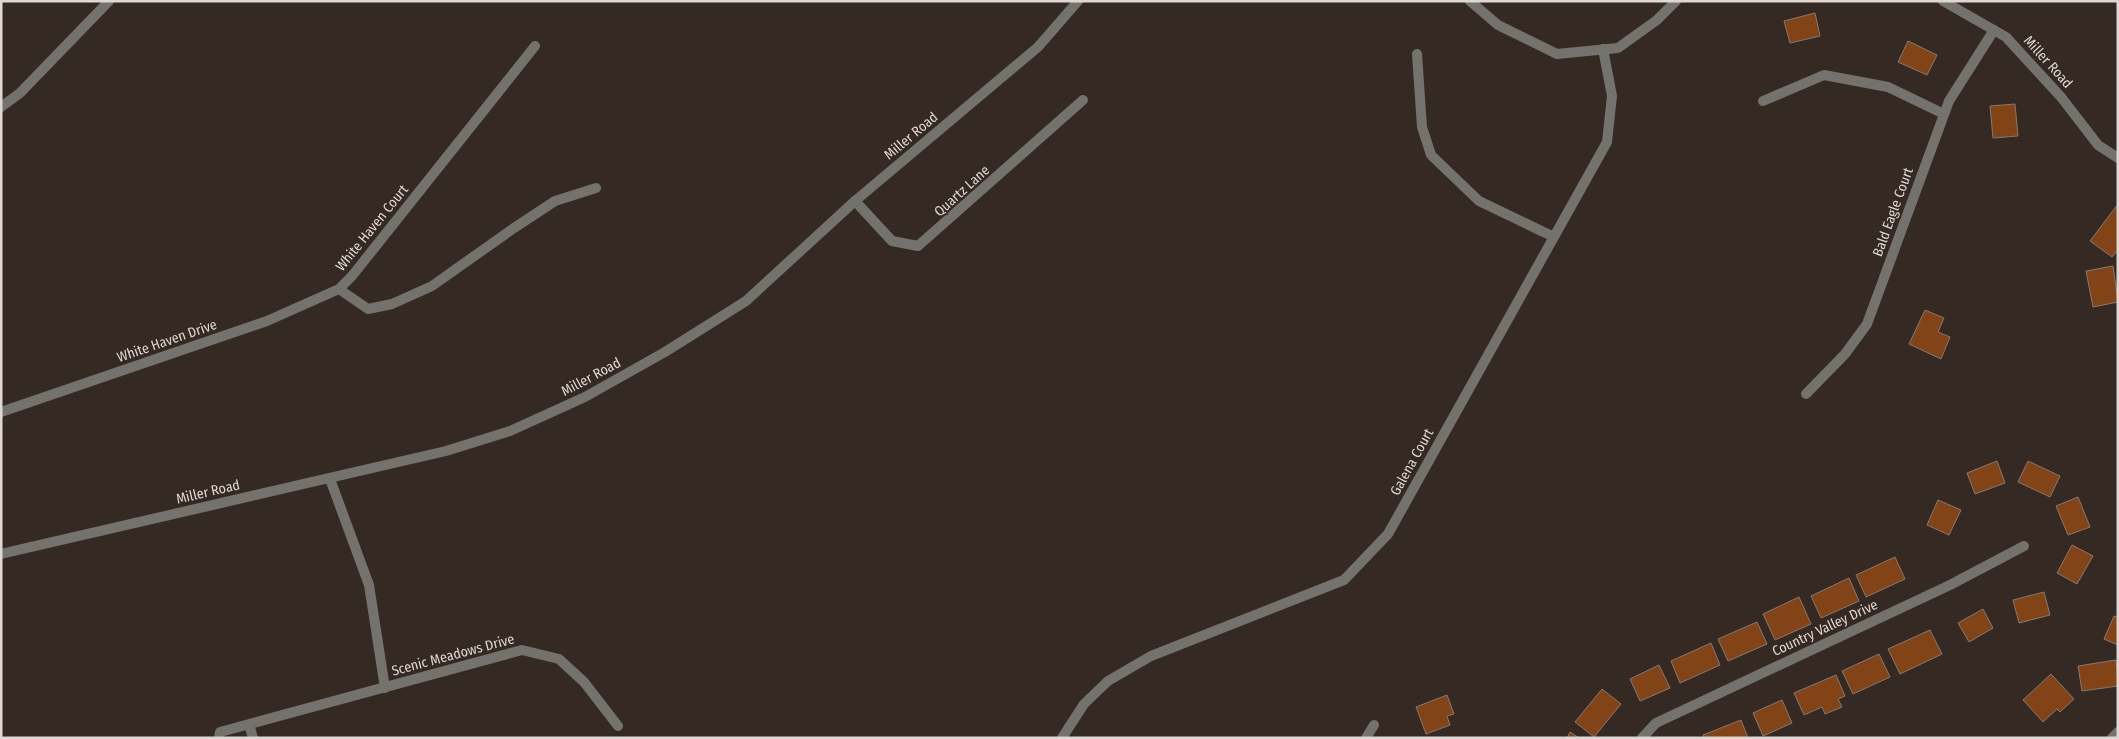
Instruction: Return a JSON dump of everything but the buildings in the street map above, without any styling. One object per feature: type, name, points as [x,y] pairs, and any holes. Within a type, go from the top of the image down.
[{"type":"street","points":[[1,107],[20,93],[109,1]]},
{"type":"street","name":"Miller Road","points":[[1,554],[446,451],[510,432],[585,397],[665,352],[746,301],[855,201],[1038,47],[1078,1]]},
{"type":"street","points":[[1470,1],[1498,25],[1557,54],[1618,48],[1657,20],[1676,1]]},
{"type":"street","name":"Miller Road","points":[[1943,1],[2006,37],[2061,97],[2098,145],[2118,158]]},
{"type":"street","name":"Bald Eagle Court","points":[[1806,394],[1845,354],[1867,324],[1949,101],[1994,30]]},
{"type":"street","name":"White Haven Court","points":[[535,46],[352,276],[339,289],[368,309],[392,304],[432,286],[555,201],[596,188]]},
{"type":"street","name":"Galena Court","points":[[1062,738],[1084,704],[1108,681],[1151,656],[1344,580],[1388,534],[1607,142],[1612,96],[1603,49]]},
{"type":"street","points":[[1417,54],[1422,127],[1431,155],[1479,201],[1554,237]]},
{"type":"street","points":[[1762,101],[1824,75],[1888,86],[1944,114]]},
{"type":"street","name":"Quartz Lane","points":[[855,201],[892,241],[918,246],[1083,100]]},
{"type":"street","name":"White Haven Drive","points":[[1,412],[267,321],[339,289]]},
{"type":"street","name":"Scenic Meadows Drive","points":[[330,479],[369,585],[385,688]]},
{"type":"street","name":"Country Valley Drive","points":[[1642,738],[1656,723],[1950,584],[2024,546]]},
{"type":"street","name":"Scenic Meadows Drive","points":[[219,738],[220,732],[522,650],[559,659],[584,682],[618,726]]},
{"type":"street","points":[[249,724],[253,738]]},
{"type":"street","points":[[1366,738],[1374,725]]},
{"type":"street","points":[[2112,738],[2118,732]]}]
